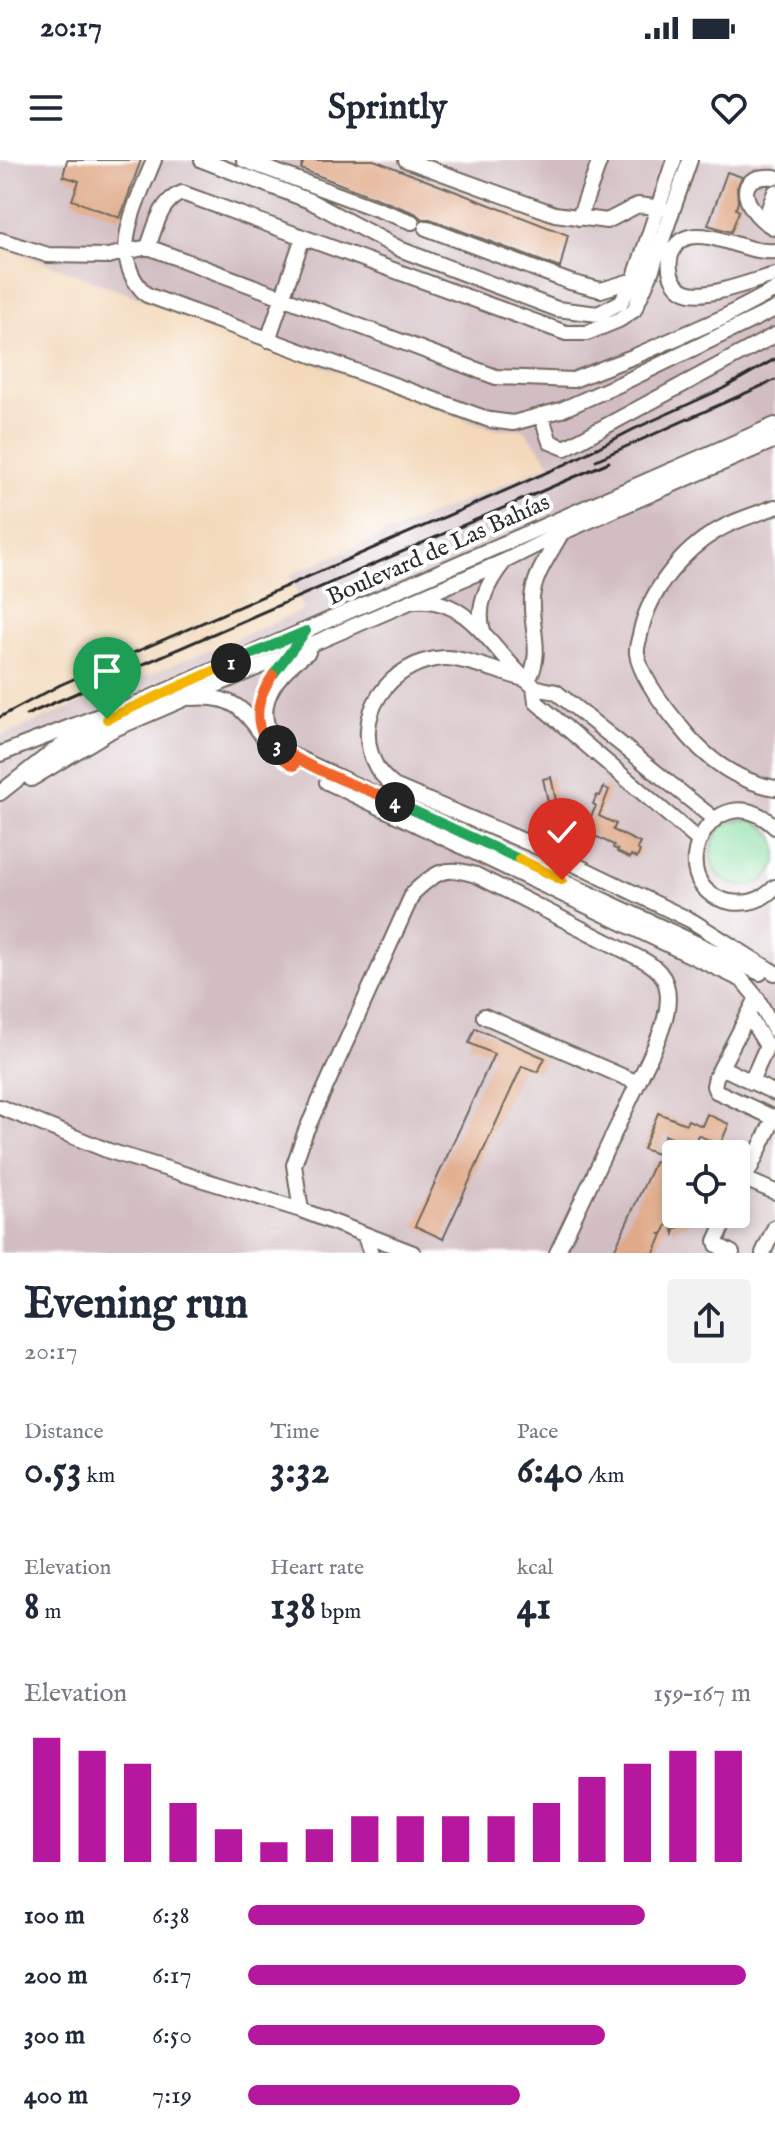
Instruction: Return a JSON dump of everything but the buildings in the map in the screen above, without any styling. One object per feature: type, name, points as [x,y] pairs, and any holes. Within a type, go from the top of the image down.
[{"type":"street","points":[[154,160],[130,220],[125,251],[131,275],[147,295],[490,420],[513,423],[541,415],[620,384],[775,309]]},
{"type":"street","points":[[202,160],[310,201],[402,250],[557,309],[598,314],[621,302],[690,160]]},
{"type":"street","points":[[244,160],[570,282],[601,290],[634,280]]},
{"type":"street","points":[[406,160],[555,214],[607,221],[638,205],[665,208]]},
{"type":"street","points":[[579,218],[600,160]]},
{"type":"street","points":[[148,247],[163,207],[173,196],[182,193],[566,333],[587,333],[634,310],[665,208],[674,160]]},
{"type":"street","points":[[775,177],[758,176],[750,181],[746,194],[748,205],[755,214],[763,223],[775,228]]},
{"type":"street","points":[[310,201],[315,185]]},
{"type":"street","points":[[775,192],[768,211],[775,219]]},
{"type":"street","points":[[775,251],[754,251],[699,236],[688,237],[678,243],[669,267],[680,289],[703,294],[775,275]]},
{"type":"street","points":[[268,340],[303,237]]},
{"type":"street","points":[[0,240],[48,255],[108,256],[148,247],[496,377],[573,380],[722,318],[775,290]]},
{"type":"street","points":[[541,415],[550,442],[565,448],[775,335]]},
{"type":"street","name":"Boulevard de Las Bahías","points":[[0,796],[52,752],[79,734],[141,702],[775,425]]},
{"type":"street","name":"Boulevard de Las Bahías","points":[[0,796],[85,744],[172,703],[505,561],[561,533],[775,440]]},
{"type":"street","points":[[775,507],[719,529],[685,554],[643,616],[637,653],[656,697],[688,737],[721,767],[756,784],[775,788]]},
{"type":"street","points":[[561,533],[537,578],[532,598],[536,661],[531,684],[536,702],[698,840]]},
{"type":"street","points":[[488,641],[480,617],[482,603],[492,576],[505,561]]},
{"type":"street","points":[[408,602],[427,600],[458,609],[531,684]]},
{"type":"street","points":[[269,740],[265,709],[267,696],[279,678],[314,649],[380,614]]},
{"type":"street","points":[[306,631],[261,695],[258,716],[269,740],[303,761],[775,980]]},
{"type":"street","points":[[714,819],[556,692],[448,658],[413,664],[392,677],[376,700],[369,725],[371,754],[379,771],[394,786],[545,850],[692,921],[775,973]]},
{"type":"street","points":[[172,703],[203,697],[223,700],[250,716],[294,766],[742,980],[757,998],[775,1031]]},
{"type":"street","points":[[0,754],[68,726],[141,702]]},
{"type":"street","points":[[773,894],[740,903],[712,894],[702,883],[694,854],[698,840],[714,819],[727,813],[755,813],[775,827]]},
{"type":"street","points":[[301,1210],[294,1165],[305,1133],[413,893],[431,876],[456,868],[476,875],[645,961],[661,973],[667,988],[667,1017],[557,1253]]},
{"type":"street","points":[[750,1169],[775,1117],[716,1091],[714,1082],[757,998]]},
{"type":"street","points":[[748,1015],[767,1046],[751,1082]]},
{"type":"street","points":[[484,1016],[638,1083]]},
{"type":"street","points":[[721,1067],[775,1093]]},
{"type":"street","points":[[0,1107],[109,1151],[301,1210],[413,1253]]},
{"type":"street","points":[[750,1181],[775,1192]]},
{"type":"street","points":[[763,1253],[775,1227]]},
{"type":"street","points":[[722,1228],[717,1245],[732,1253]]},
{"type":"street","points":[[364,1234],[371,1253]]},
{"type":"shaded area","points":[[0,160],[775,160],[775,1253],[0,1253],[0,737],[304,610],[289,575],[551,464],[524,429],[494,429],[0,246]]},
{"type":"green space","points":[[744,820],[757,823],[774,840],[774,866],[757,883],[744,886],[731,883],[714,866],[711,853],[714,840],[731,823]]},
{"type":"railway","points":[[0,717],[60,685],[566,464],[722,389],[775,359]]},
{"type":"railway","points":[[596,460],[775,380]]},
{"type":"railway","points":[[26,715],[609,462]]},
{"type":"route","points":[[107,719],[306,631],[261,695],[259,725],[272,751],[294,766],[275,743],[303,761],[562,880]]}]
